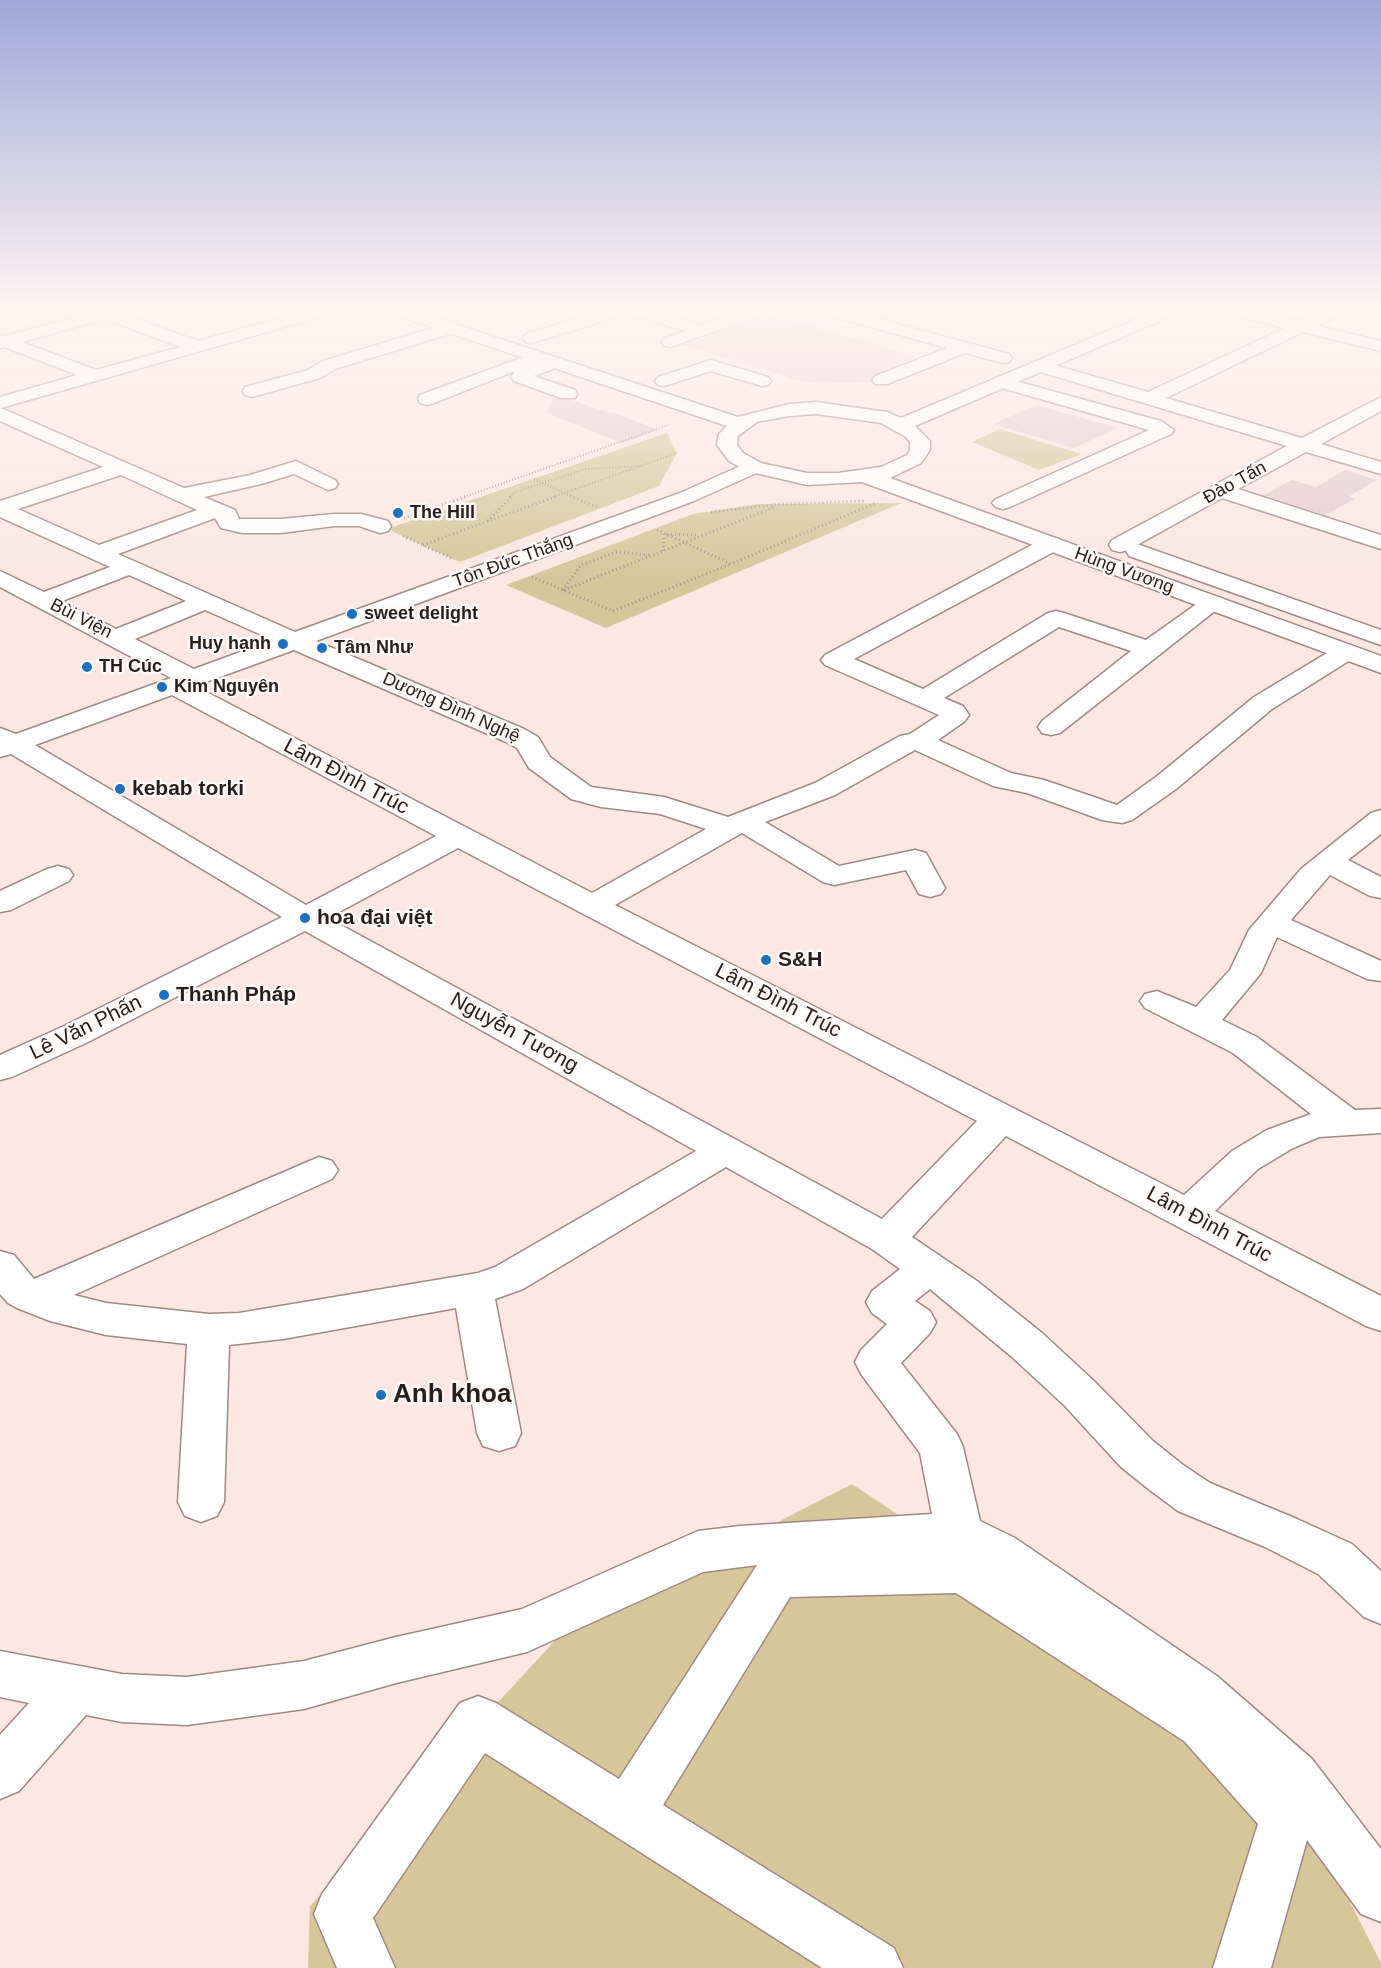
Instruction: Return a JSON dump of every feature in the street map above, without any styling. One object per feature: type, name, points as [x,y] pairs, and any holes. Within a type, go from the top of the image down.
[{"type":"street","points":[[0,403],[14,399]]},
{"type":"street","points":[[665,399],[740,424]]},
{"type":"street","points":[[719,399],[765,414]]},
{"type":"street","points":[[901,424],[961,399]]},
{"type":"street","points":[[1003,503],[1164,430],[1154,425],[1061,399]]},
{"type":"street","points":[[1149,399],[1381,468]]},
{"type":"street","points":[[869,414],[900,401]]},
{"type":"street","name":"Đào Tấn","points":[[1120,545],[1380,404]]},
{"type":"street","points":[[816,408],[869,414],[901,424],[914,433],[920,441],[920,450],[914,459],[902,467],[867,477],[807,479],[754,467],[736,457],[727,445],[729,434],[740,424],[765,414],[816,408]]},
{"type":"street","points":[[0,414],[222,513],[229,522],[242,526],[281,526],[334,520],[361,520],[380,526]]},
{"type":"street","points":[[182,495],[254,480],[296,467],[328,484]]},
{"type":"street","name":"Tôn Đức Thắng","points":[[5,743],[297,642],[687,497],[754,467]]},
{"type":"street","points":[[902,467],[924,475]]},
{"type":"street","points":[[0,509],[122,468]]},
{"type":"street","name":"Hùng Vương","points":[[867,477],[1381,664]]},
{"type":"street","points":[[1222,491],[1381,542]]},
{"type":"street","points":[[980,495],[1035,515]]},
{"type":"street","name":"Dương Đình Nghệ","points":[[0,509],[297,642],[514,735],[528,743],[539,762],[580,793],[664,806],[736,824],[834,876],[915,859],[930,888]]},
{"type":"street","points":[[99,553],[222,513]]},
{"type":"street","name":"Hùng Vương","points":[[1099,537],[1381,638]]},
{"type":"street","points":[[593,905],[736,824],[825,789],[903,745],[916,742],[956,715],[925,699],[834,660],[1051,544]]},
{"type":"street","points":[[44,600],[130,567]]},
{"type":"street","name":"Bùi Viện","points":[[0,578],[117,638],[184,682]]},
{"type":"street","points":[[117,638],[206,601]]},
{"type":"street","points":[[1051,727],[1149,649],[1214,603]]},
{"type":"street","points":[[925,699],[1056,618],[1149,649]]},
{"type":"street","points":[[916,742],[1003,780],[1034,786],[1102,811],[1122,814],[1166,783],[1263,703],[1346,652]]},
{"type":"street","name":"Lâm Đình Trúc","points":[[184,682],[458,836],[1381,1315]]},
{"type":"street","name":"Nguyễn Tương","points":[[5,743],[305,918],[886,1239],[963,1292],[1027,1344],[1079,1392],[1137,1454],[1167,1478],[1194,1497],[1281,1533],[1335,1559],[1381,1602]]},
{"type":"street","points":[[1202,1023],[1245,973],[1260,937],[1312,875],[1381,819]]},
{"type":"street","name":"Lê Văn Phấn","points":[[0,1069],[74,1035],[305,918],[458,836]]},
{"type":"street","points":[[1328,862],[1381,889]]},
{"type":"street","points":[[0,903],[58,874]]},
{"type":"street","points":[[1271,923],[1380,972]]},
{"type":"street","points":[[1157,1001],[1245,1045],[1364,1122]]},
{"type":"street","points":[[886,1239],[1003,1117]]},
{"type":"street","points":[[1188,1214],[1245,1160],[1280,1139],[1314,1125],[1364,1122]]},
{"type":"street","points":[[0,1266],[22,1292],[31,1297],[50,1305],[106,1319],[209,1330],[239,1329],[283,1323],[473,1289],[509,1278],[726,1150]]},
{"type":"street","points":[[31,1297],[319,1170]]},
{"type":"street","points":[[929,1268],[886,1302],[915,1322],[876,1362],[941,1448],[959,1533]]},
{"type":"street","points":[[473,1289],[499,1433]]},
{"type":"street","points":[[201,1503],[209,1330]]},
{"type":"street","points":[[0,1674],[122,1698],[187,1701],[304,1685],[396,1660],[527,1630],[698,1552],[740,1546],[959,1533],[998,1553],[1199,1693],[1293,1777],[1381,1894]]},
{"type":"street","points":[[628,1813],[777,1576],[963,1572],[1202,1724],[1287,1817],[1242,1968]]},
{"type":"street","points":[[0,1773],[75,1690]]},
{"type":"street","points":[[366,1968],[342,1914],[478,1720],[874,1968]]},
{"type":"path","points":[[380,526],[705,412]]},
{"type":"path","points":[[423,545],[677,453]]},
{"type":"path","points":[[486,522],[514,492],[586,469],[642,466]]},
{"type":"path","points":[[534,479],[601,508]]},
{"type":"path","points":[[540,572],[529,576],[613,612],[882,500],[781,504],[704,513]]},
{"type":"path","points":[[563,590],[781,504]]},
{"type":"path","points":[[664,525],[654,529],[731,564]]},
{"type":"path","points":[[380,526],[482,573]]},
{"type":"path","points":[[664,534],[702,535]]},
{"type":"path","points":[[663,551],[664,534]]},
{"type":"path","points":[[563,590],[581,565],[617,552],[652,555]]},
{"type":"shaded area","points":[[999,429],[1082,454],[1039,470],[972,442]]},
{"type":"shaded area","points":[[667,433],[677,453],[659,486],[460,562],[387,529]]},
{"type":"shaded area","points":[[901,503],[606,628],[506,585],[693,514],[759,504]]},
{"type":"shaded area","points":[[852,1484],[1228,1735],[1313,1830],[1381,1963],[1381,1968],[308,1968],[310,1906],[562,1633]]},
{"type":"building","points":[[553,399],[572,400],[659,430],[622,443],[547,413]]},
{"type":"building","points":[[1037,405],[1117,428],[1074,448],[993,424]]},
{"type":"building","points":[[1345,470],[1377,480],[1348,497],[1355,499],[1325,515],[1264,495],[1292,480],[1316,487]]},
{"type":"place","name":"The Hill","points":[[398,513]]},
{"type":"place","name":"sweet delight","points":[[352,614]]},
{"type":"place","name":"Huy hạnh","points":[[283,644]]},
{"type":"place","name":"Tâm Như","points":[[322,648]]},
{"type":"place","name":"TH Cúc","points":[[87,667]]},
{"type":"place","name":"Kim Nguyên","points":[[162,687]]},
{"type":"place","name":"kebab torki","points":[[120,789]]},
{"type":"place","name":"hoa đại việt","points":[[305,918]]},
{"type":"place","name":"S&H","points":[[766,960]]},
{"type":"place","name":"Thanh Pháp","points":[[164,995]]},
{"type":"place","name":"Anh khoa","points":[[381,1395]]}]
